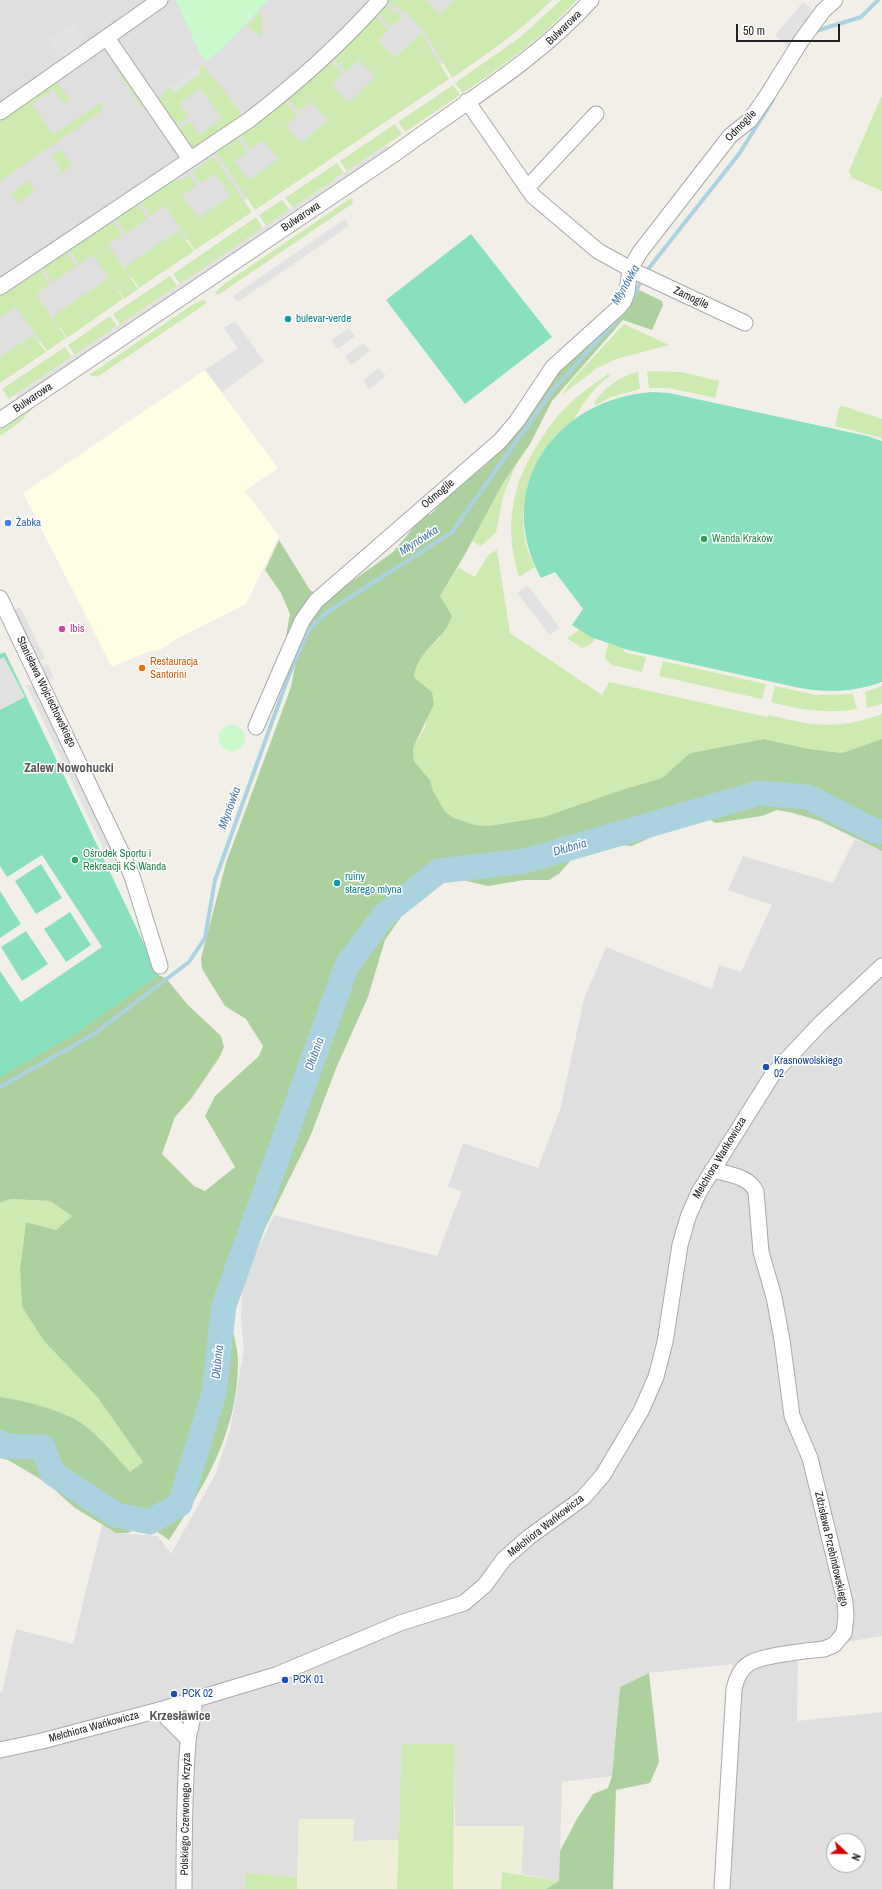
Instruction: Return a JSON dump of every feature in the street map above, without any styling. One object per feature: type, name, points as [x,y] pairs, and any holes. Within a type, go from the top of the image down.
[{"type":"street","points":[[0,112],[160,0]]},
{"type":"street","points":[[0,287],[234,130],[282,94],[344,39],[380,0]]},
{"type":"street","name":"Bulwarowa","points":[[0,420],[396,153],[540,50],[561,32],[591,0]]},
{"type":"street","name":"Odmogile","points":[[256,727],[302,621],[316,601],[500,441],[517,421],[554,367],[612,314],[624,301],[640,252],[730,136],[750,120],[801,41],[823,12],[835,0]]},
{"type":"street","points":[[107,38],[190,159]]},
{"type":"street","points":[[467,102],[527,188],[539,201],[602,254],[634,271]]},
{"type":"street","points":[[527,188],[596,114]]},
{"type":"street","name":"Zamogile","points":[[634,271],[745,323]]},
{"type":"street","name":"Stanisława Wojciechowskiego","points":[[0,598],[127,866],[160,966]]},
{"type":"street","name":"Melchiora Wańkowicza","points":[[0,1750],[55,1738],[163,1709],[276,1675],[400,1623],[464,1603],[485,1585],[504,1559],[529,1537],[583,1498],[603,1476],[641,1411],[656,1378],[665,1342],[680,1245],[688,1217],[698,1192],[773,1074],[820,1024],[882,966]]},
{"type":"street","name":"Zdzisława Przebindowskiego","points":[[712,1170],[748,1181],[753,1185],[756,1192],[761,1252],[774,1297],[782,1340],[792,1416],[810,1458],[834,1556],[846,1616],[844,1633],[834,1645],[824,1649],[756,1660],[743,1668],[737,1677],[734,1689],[722,1887]]},
{"type":"street","name":"Polskiego Czerwonego Krzyża","points":[[184,1889],[184,1843],[188,1740],[195,1709],[194,1699]]},
{"type":"street","name":"Polskiego Czerwonego Krzyża","points":[[163,1709],[167,1718],[188,1740]]},
{"type":"shaded area","points":[[0,0],[534,0],[0,369]]},
{"type":"shaded area","points":[[803,2],[814,11],[791,49],[775,35]]},
{"type":"shaded area","points":[[74,23],[84,39],[63,62],[48,40]]},
{"type":"shaded area","points":[[199,66],[200,74],[175,92],[168,87]]},
{"type":"shaded area","points":[[384,146],[390,148],[16,400],[18,393]]},
{"type":"shaded area","points":[[345,219],[349,226],[238,302],[233,296]]},
{"type":"shaded area","points":[[235,321],[264,361],[222,392],[205,370],[238,348],[224,328]]},
{"type":"shaded area","points":[[348,328],[355,336],[338,349],[331,341]]},
{"type":"shaded area","points":[[363,343],[370,351],[351,365],[345,356]]},
{"type":"shaded area","points":[[379,368],[386,376],[369,389],[363,380]]},
{"type":"shaded area","points":[[205,370],[278,468],[245,491],[279,536],[246,604],[178,638],[160,650],[150,651],[112,667],[23,493]]},
{"type":"shaded area","points":[[527,585],[560,628],[550,635],[517,593]]},
{"type":"shaded area","points":[[20,607],[45,658],[36,662],[11,611]]},
{"type":"shaded area","points":[[4,657],[25,697],[0,710],[0,659]]},
{"type":"shaded area","points":[[48,664],[54,678],[45,682],[39,668]]},
{"type":"shaded area","points":[[26,685],[37,685],[123,862],[113,869]]},
{"type":"shaded area","points":[[855,839],[882,851],[882,1636],[798,1650],[797,1721],[882,1712],[882,1889],[717,1889],[732,1664],[649,1673],[620,1687],[612,1776],[562,1782],[559,1881],[521,1874],[524,1826],[455,1826],[455,1744],[403,1744],[399,1840],[353,1841],[353,1819],[299,1819],[297,1877],[247,1873],[246,1889],[0,1889],[0,1692],[2,1692],[16,1629],[73,1644],[102,1525],[116,1533],[158,1536],[171,1554],[215,1475],[230,1430],[244,1349],[241,1321],[242,1283],[274,1215],[437,1256],[462,1191],[448,1187],[463,1143],[538,1168],[560,1110],[584,999],[606,947],[712,989],[719,965],[741,972],[772,905],[728,890],[743,856],[833,883]]},
{"type":"shaded area","points":[[299,1819],[354,1819],[353,1841],[399,1840],[397,1889],[297,1889]]},
{"type":"shaded area","points":[[455,1826],[524,1826],[521,1874],[502,1872],[501,1889],[453,1889]]},
{"type":"green space","points":[[176,0],[268,0],[223,48],[206,61],[200,54]]},
{"type":"green space","points":[[389,0],[425,0],[441,14],[453,0],[552,0],[516,32],[452,78],[424,31],[407,13],[387,2]]},
{"type":"green space","points":[[561,0],[577,0],[537,38],[463,93],[455,83],[519,38]]},
{"type":"green space","points":[[385,5],[403,16],[392,27],[377,13]]},
{"type":"green space","points":[[262,10],[261,37],[247,26]]},
{"type":"green space","points":[[375,16],[389,29],[378,41],[395,58],[421,33],[449,79],[255,210],[216,152],[237,137],[247,152],[235,161],[249,180],[278,159],[264,140],[250,149],[240,135],[284,100],[297,115],[286,126],[301,143],[328,120],[312,102],[298,110],[288,99],[331,61],[343,74],[332,85],[349,103],[375,77],[359,60],[346,72],[334,59]]},
{"type":"green space","points":[[204,65],[244,117],[194,148],[191,148],[176,130],[191,121],[200,134],[222,119],[201,89],[179,103],[189,117],[175,127],[159,102],[161,95],[169,88],[175,92],[200,74],[199,68]]},
{"type":"green space","points":[[122,68],[147,105],[142,108],[118,72]]},
{"type":"green space","points":[[56,79],[70,99],[64,104],[54,90],[32,104],[53,134],[104,101],[101,112],[0,181],[0,123],[19,104]]},
{"type":"green space","points":[[453,85],[460,95],[405,132],[398,122]]},
{"type":"green space","points":[[882,95],[882,191],[852,178],[849,171]]},
{"type":"green space","points":[[395,124],[402,134],[347,171],[340,161]]},
{"type":"green space","points":[[61,149],[72,166],[59,175],[57,172],[61,170],[52,156]]},
{"type":"green space","points":[[212,157],[216,160],[252,212],[195,250],[165,206],[150,216],[140,200],[168,181],[179,180],[189,175],[197,185],[182,196],[198,218],[230,196],[215,174],[200,184],[192,173]]},
{"type":"green space","points":[[337,163],[344,173],[293,208],[285,198]]},
{"type":"green space","points":[[28,181],[35,191],[18,203],[11,193]]},
{"type":"green space","points":[[351,198],[353,200],[352,204],[218,295],[215,292],[224,284]]},
{"type":"green space","points":[[282,200],[290,210],[266,226],[259,215]]},
{"type":"green space","points":[[137,202],[148,218],[126,234],[114,217]]},
{"type":"green space","points":[[256,217],[263,228],[180,284],[173,274]]},
{"type":"green space","points":[[111,219],[122,235],[108,245],[138,289],[124,299],[93,255],[79,265],[68,248]]},
{"type":"green space","points":[[179,230],[194,251],[139,288],[125,267]]},
{"type":"green space","points":[[471,234],[552,337],[465,404],[386,300]]},
{"type":"green space","points":[[65,250],[76,266],[53,283],[42,266]]},
{"type":"green space","points":[[39,268],[50,284],[36,294],[66,338],[47,351],[16,307],[0,318],[0,294]]},
{"type":"green space","points":[[170,276],[177,286],[120,324],[113,314]]},
{"type":"green space","points":[[109,278],[123,299],[67,338],[53,317],[54,315]]},
{"type":"green space","points":[[635,288],[662,301],[663,305],[652,330],[623,320],[552,401],[530,444],[503,483],[464,556],[440,596],[452,616],[443,633],[421,659],[414,677],[432,692],[434,704],[413,748],[414,761],[430,780],[433,791],[445,812],[454,818],[476,825],[488,826],[544,817],[618,791],[662,778],[690,753],[764,739],[809,749],[842,753],[882,739],[882,851],[820,821],[793,813],[777,810],[762,816],[716,823],[695,812],[684,809],[673,815],[658,834],[632,846],[596,841],[576,854],[560,873],[549,880],[524,880],[488,886],[454,878],[443,880],[401,917],[385,940],[368,997],[337,1066],[310,1137],[234,1294],[230,1308],[230,1317],[238,1355],[237,1386],[226,1434],[217,1456],[183,1519],[169,1540],[150,1527],[139,1527],[128,1533],[116,1533],[75,1508],[47,1483],[8,1460],[0,1458],[0,1397],[41,1406],[62,1413],[80,1422],[100,1439],[130,1472],[143,1462],[98,1398],[44,1341],[22,1307],[20,1269],[26,1222],[56,1230],[72,1216],[50,1201],[11,1199],[0,1203],[0,1030],[133,966],[166,978],[187,1004],[221,1036],[224,1047],[219,1058],[191,1099],[175,1117],[162,1154],[194,1186],[205,1191],[235,1167],[205,1116],[215,1096],[259,1056],[263,1046],[246,1019],[225,1006],[202,969],[201,958],[226,863],[291,687],[297,656],[286,636],[290,614],[281,593],[265,570],[279,540],[310,590],[316,594],[337,592],[393,552],[424,515],[431,514],[446,498],[488,463],[580,346]]},
{"type":"green space","points":[[204,300],[207,303],[97,377],[89,375],[195,303]]},
{"type":"green space","points":[[110,316],[117,326],[75,355],[68,345]]},
{"type":"green space","points":[[624,324],[669,345],[616,359],[597,368],[562,395],[571,381]]},
{"type":"green space","points":[[33,335],[46,352],[0,383],[0,357]]},
{"type":"green space","points":[[65,347],[72,357],[9,399],[2,389]]},
{"type":"green space","points":[[647,371],[681,372],[719,381],[715,398],[668,388],[649,388]]},
{"type":"green space","points":[[638,372],[640,389],[611,397],[596,405],[594,403],[602,392],[613,383],[625,376]]},
{"type":"green space","points":[[608,374],[610,376],[592,392],[570,423],[551,441],[534,470],[528,485],[523,518],[524,535],[528,551],[535,567],[519,577],[514,558],[511,521],[513,504],[524,470],[532,453],[560,413],[579,395]]},
{"type":"green space","name":"Wanda Kraków","points":[[652,392],[669,393],[867,436],[882,441],[882,682],[861,688],[841,691],[821,691],[800,688],[628,650],[591,637],[572,625],[583,609],[555,572],[541,578],[528,544],[524,512],[529,481],[542,454],[561,430],[587,411],[617,398]]},
{"type":"green space","points":[[35,406],[19,423],[0,436],[0,429]]},
{"type":"green space","points":[[840,406],[882,419],[882,438],[835,426]]},
{"type":"green space","points":[[517,463],[504,493],[496,532],[481,546],[472,541],[503,483]]},
{"type":"green space","points":[[497,550],[510,633],[602,695],[609,682],[767,717],[769,715],[799,722],[826,725],[852,722],[882,714],[882,739],[842,753],[809,749],[764,739],[690,753],[662,778],[618,791],[544,817],[488,826],[476,825],[454,818],[444,812],[433,791],[430,780],[414,761],[413,748],[425,727],[432,692],[414,677],[420,659],[440,638],[440,596],[458,567],[475,577],[489,554]]},
{"type":"green space","points":[[586,619],[609,623],[590,645],[582,648],[567,638],[578,631]]},
{"type":"green space","points":[[623,622],[630,622],[624,652],[646,657],[642,672],[612,665],[605,658],[608,645]]},
{"type":"green space","name":"Ośrodek Sportu i Rekreacji KS Wanda","points":[[5,652],[159,975],[75,1034],[0,1077],[0,971],[21,1002],[102,947],[42,855],[7,877],[0,866],[0,654]]},
{"type":"green space","points":[[663,661],[766,684],[762,699],[659,676]]},
{"type":"green space","points":[[775,686],[816,695],[853,694],[857,709],[824,711],[792,707],[771,702]]},
{"type":"green space","points":[[882,686],[882,704],[867,708],[865,692]]},
{"type":"green space","points":[[232,725],[241,729],[245,738],[241,747],[232,751],[223,747],[219,738],[223,729]]},
{"type":"green space","points":[[41,864],[62,898],[36,914],[15,881]]},
{"type":"green space","points":[[0,891],[21,924],[0,938]]},
{"type":"green space","points":[[70,912],[91,945],[66,962],[44,929]]},
{"type":"green space","points":[[26,931],[48,964],[22,981],[1,947]]},
{"type":"green space","points":[[11,1199],[50,1201],[72,1216],[56,1230],[26,1222],[20,1269],[22,1307],[44,1341],[98,1398],[143,1462],[130,1473],[101,1439],[80,1422],[41,1406],[0,1397],[0,1203]]},
{"type":"green space","points":[[649,1673],[659,1762],[650,1783],[616,1790],[613,1889],[546,1889],[559,1881],[560,1851],[578,1817],[593,1794],[608,1788],[612,1776],[620,1687]]},
{"type":"green space","points":[[402,1744],[455,1744],[453,1889],[397,1889]]},
{"type":"green space","points":[[502,1872],[559,1881],[546,1889],[501,1889]]},
{"type":"green space","points":[[246,1873],[297,1877],[297,1889],[246,1889]]},
{"type":"waterway","name":"Młynówka","points":[[814,33],[816,31],[861,17],[878,0]]},
{"type":"waterway","name":"Młynówka","points":[[645,273],[739,154],[773,100]]},
{"type":"waterway","name":"Młynówka","points":[[632,300],[642,279]]},
{"type":"waterway","name":"Młynówka","points":[[0,1087],[94,1034],[189,962],[205,938],[215,880],[289,675],[308,631],[326,613],[452,532],[553,390],[622,314]]},
{"type":"waterway","name":"Dłubnia","points":[[0,1442],[4,1446],[43,1447],[52,1473],[117,1515],[150,1522],[180,1504],[214,1393],[224,1305],[347,965],[385,914],[439,871],[525,861],[759,793],[808,797],[875,831],[882,832]]},
{"type":"place","name":"bulevar-verde","points":[[288,319]]},
{"type":"place","name":"Żabka","points":[[8,523]]},
{"type":"place","name":"Wanda Kraków","points":[[704,539]]},
{"type":"place","name":"Ibis","points":[[62,629]]},
{"type":"place","name":"Restauracja Santorini","points":[[142,668]]},
{"type":"place","name":"Ośrodek Sportu i Rekreacji KS Wanda","points":[[75,860]]},
{"type":"place","name":"ruiny starego mlyna","points":[[337,883]]},
{"type":"place","name":"Krasnowolskiego 02","points":[[766,1067]]},
{"type":"place","name":"PCK 01","points":[[285,1680]]},
{"type":"place","name":"PCK 02","points":[[174,1694]]},
{"type":"district","name":"Zalew Nowohucki","points":[[69,769]]},
{"type":"district","name":"Krzesławice","points":[[180,1717]]}]
